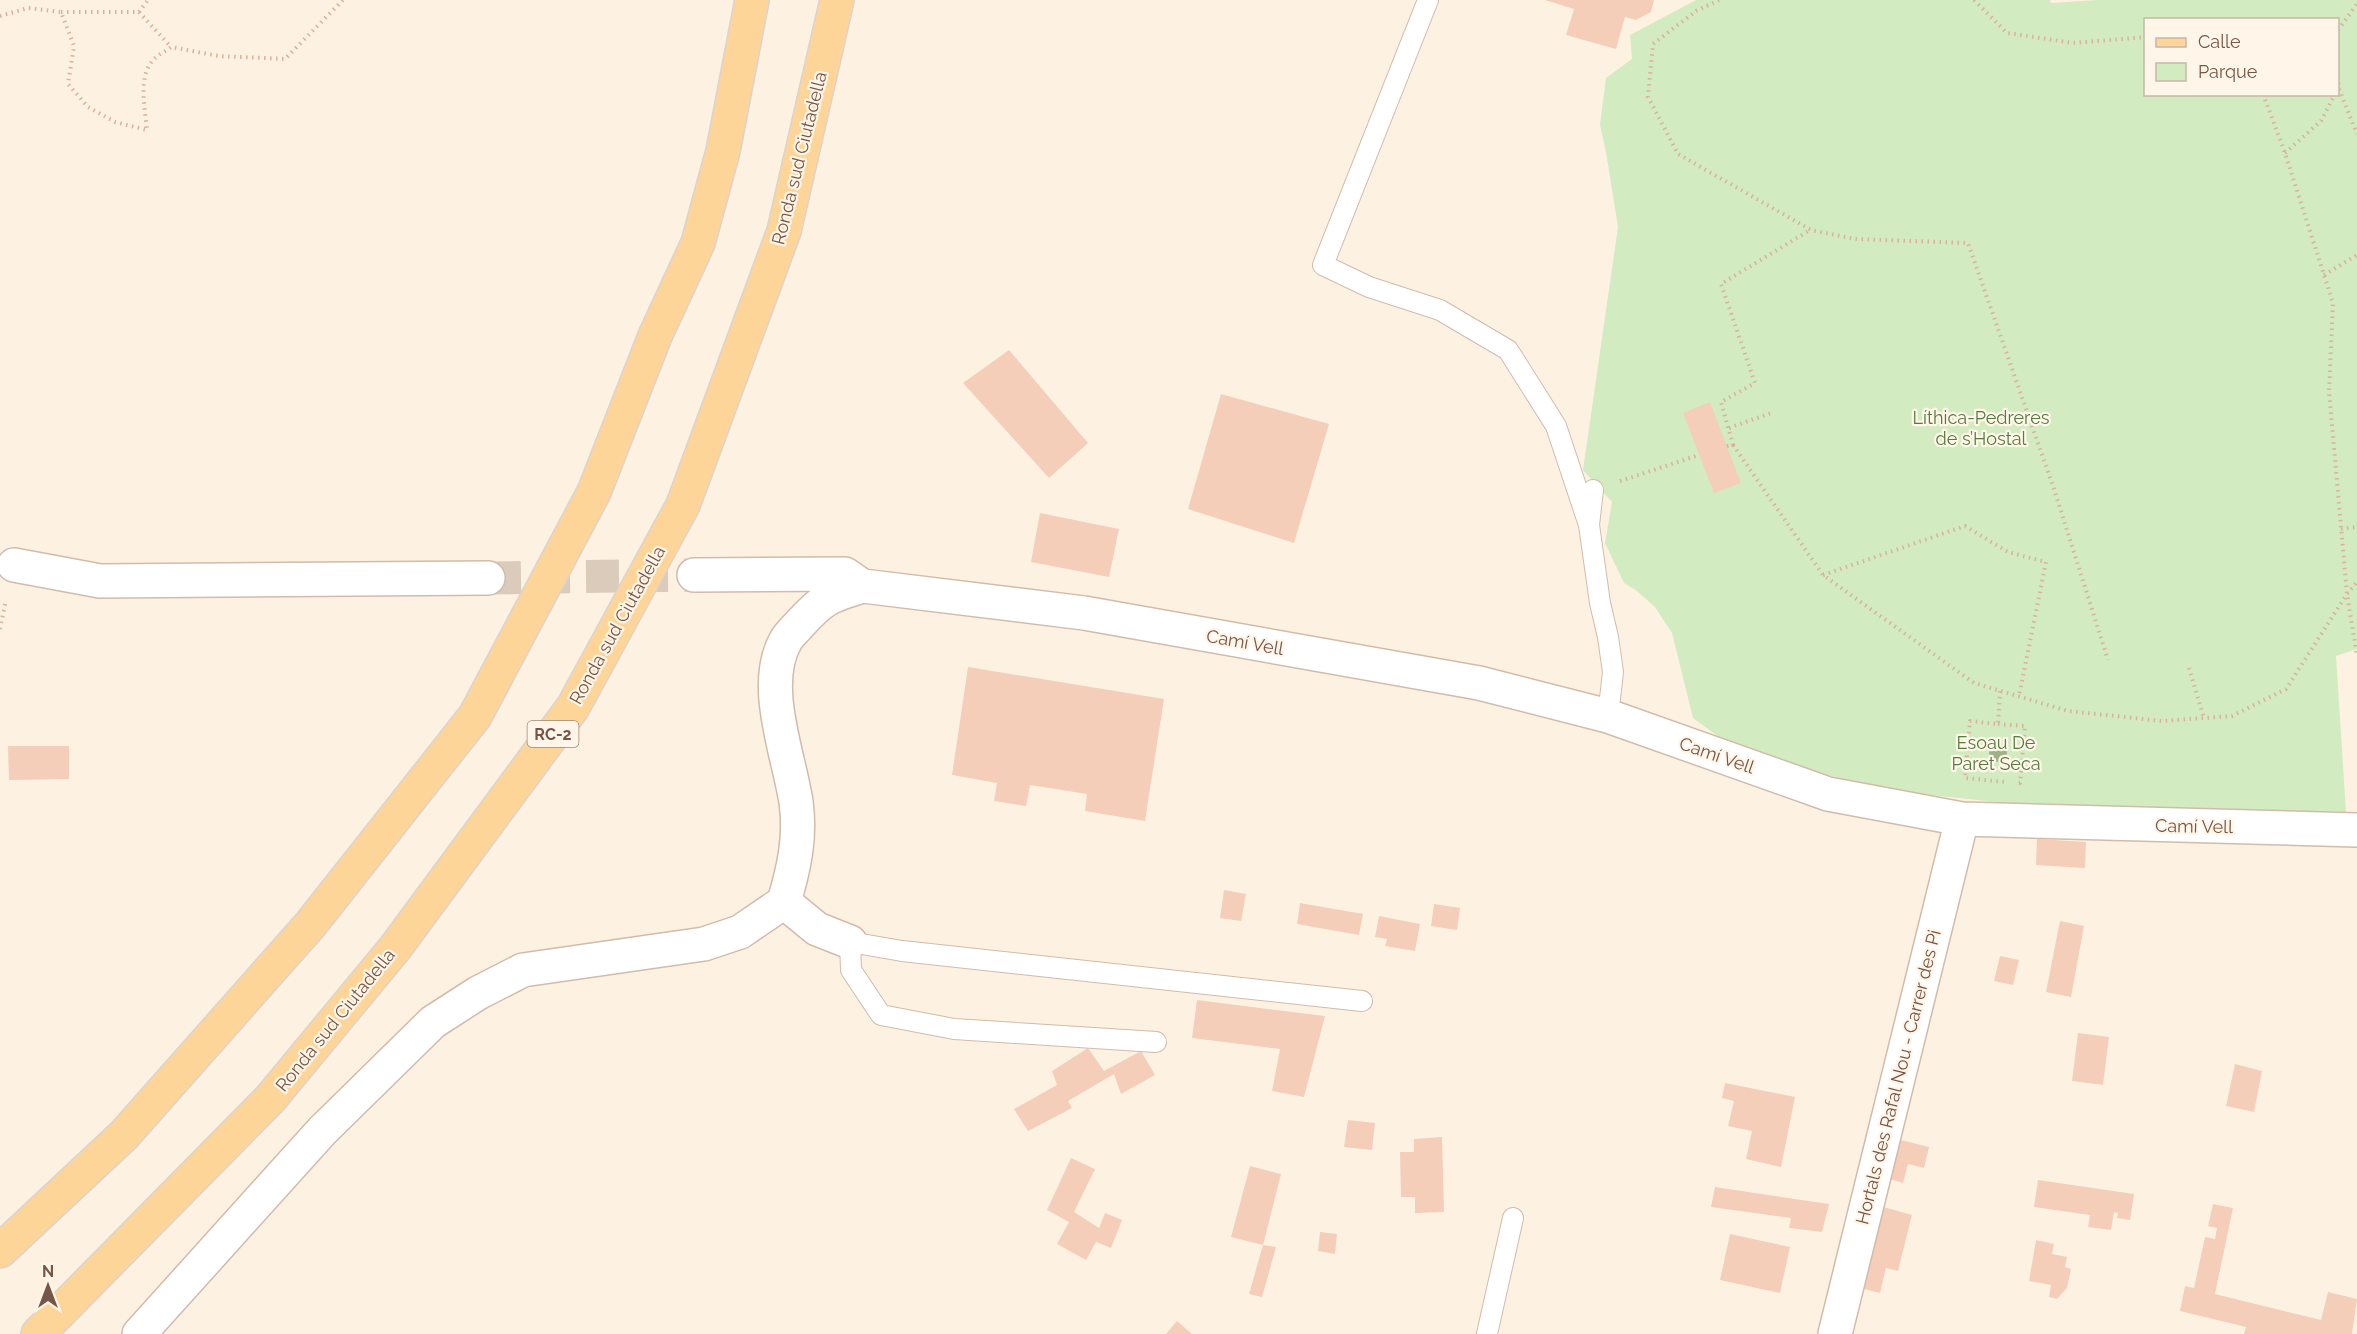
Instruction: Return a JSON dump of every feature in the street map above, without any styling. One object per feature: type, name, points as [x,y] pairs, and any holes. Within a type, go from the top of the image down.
[{"type":"main road","points":[[0,1251],[124,1135],[310,925],[475,716],[594,492],[655,336],[698,243],[723,151],[752,0]]},
{"type":"main road","name":"Ronda sud Ciutadella","points":[[38,1334],[270,1099],[395,948],[573,706],[682,505],[784,231],[837,0]]},
{"type":"street","points":[[14,565],[100,581],[488,578]]},
{"type":"street","points":[[694,575],[845,574],[863,586]]},
{"type":"street","name":"Camí Vell","points":[[863,586],[1084,613],[1479,683],[1608,716],[1828,794],[1962,819],[2357,830]]},
{"type":"street","points":[[139,1334],[322,1131],[433,1022],[478,993],[524,970],[704,944],[740,932],[784,902],[794,867],[798,837],[796,803],[777,713],[776,672],[786,640],[811,611],[830,596],[863,586]]},
{"type":"street","name":"Hortals des Rafal Nou - Carrer des Pi","points":[[1835,1334],[1962,819]]},
{"type":"street","points":[[784,902],[818,929],[850,942]]},
{"type":"lane","points":[[1428,0],[1323,265],[1369,287],[1440,310],[1508,350],[1556,426],[1589,525],[1613,672],[1608,716]]},
{"type":"lane","points":[[1589,525],[1593,490]]},
{"type":"lane","points":[[1156,1042],[954,1029],[881,1015],[851,970],[850,942],[902,951],[1362,1001]]},
{"type":"lane","points":[[1487,1334],[1513,1218]]},
{"type":"path","points":[[139,12],[148,0]]},
{"type":"path","points":[[0,16],[28,8],[61,12],[139,12],[171,47],[219,56],[285,59],[343,0]]},
{"type":"path","points":[[1719,0],[1696,11],[1653,44],[1648,97],[1678,154],[1811,230],[1855,240],[1968,243],[2053,486],[2108,660]]},
{"type":"path","points":[[1974,0],[2007,33],[2073,43],[2144,37]]},
{"type":"path","points":[[2339,27],[2357,4]]},
{"type":"path","points":[[61,12],[74,46],[69,84],[88,107],[115,122],[147,130],[144,94],[146,73],[154,59],[171,47]]},
{"type":"path","points":[[2339,95],[2357,134]]},
{"type":"path","points":[[2264,96],[2285,153],[2333,303],[2329,391],[2340,529],[2357,656]]},
{"type":"path","points":[[2285,153],[2321,121],[2334,96]]},
{"type":"path","points":[[1811,230],[1721,284],[1755,383],[1721,402],[1733,445],[1823,575],[1974,683],[2068,711],[2162,721],[2232,716],[2286,689],[2357,582]]},
{"type":"path","points":[[2324,275],[2357,255]]},
{"type":"path","points":[[1729,428],[1771,412]]},
{"type":"path","points":[[1727,446],[1733,445]]},
{"type":"path","points":[[1593,490],[1699,455]]},
{"type":"path","points":[[1823,575],[1965,526],[2008,552],[2046,562],[2019,696]]},
{"type":"path","points":[[2340,529],[2357,526]]},
{"type":"path","points":[[2190,668],[2204,718]]},
{"type":"path","points":[[1998,724],[2000,691]]},
{"type":"path","points":[[1971,721],[1998,724],[2025,726],[2020,783],[1965,778],[1971,721]]},
{"type":"green space","name":"Líthica-Pedreres de s’Hostal","points":[[1696,0],[2050,0],[2051,3],[2097,0],[2357,0],[2357,649],[2336,656],[2346,812],[2004,803],[1895,791],[1859,784],[1731,746],[1693,718],[1672,633],[1655,607],[1624,583],[1605,543],[1612,502],[1583,470],[1618,227],[1600,125],[1606,78],[1632,59],[1630,35]]},
{"type":"building","points":[[1545,0],[1654,0],[1651,12],[1636,20],[1625,17],[1616,49],[1566,35],[1574,9]]},
{"type":"building","points":[[1009,350],[1088,443],[1049,478],[963,383]]},
{"type":"building","points":[[1221,394],[1329,424],[1294,543],[1188,509]]},
{"type":"building","points":[[1710,402],[1741,483],[1714,493],[1683,413]]},
{"type":"building","points":[[1040,513],[1119,529],[1109,577],[1031,562]]},
{"type":"building","points":[[968,667],[1164,699],[1145,821],[1085,811],[1087,794],[1030,785],[1026,806],[994,801],[997,783],[952,775]]},
{"type":"building","points":[[8,746],[69,746],[69,779],[9,780]]},
{"type":"building","points":[[2037,839],[2086,842],[2085,868],[2036,865]]},
{"type":"building","points":[[1224,890],[1246,894],[1241,921],[1220,918]]},
{"type":"building","points":[[1300,903],[1363,914],[1359,935],[1297,924]]},
{"type":"building","points":[[1434,904],[1460,908],[1457,930],[1431,926]]},
{"type":"building","points":[[1379,916],[1420,924],[1415,951],[1385,946],[1387,939],[1375,937]]},
{"type":"building","points":[[2060,921],[2084,926],[2071,997],[2046,992]]},
{"type":"building","points":[[2000,956],[2019,960],[2013,985],[1994,981]]},
{"type":"building","points":[[1197,1000],[1325,1016],[1304,1097],[1272,1091],[1280,1049],[1192,1038]]},
{"type":"building","points":[[2078,1033],[2109,1037],[2103,1085],[2072,1081]]},
{"type":"building","points":[[1088,1048],[1104,1071],[1141,1051],[1155,1075],[1121,1094],[1114,1074],[1068,1101],[1072,1108],[1028,1131],[1014,1109],[1057,1085],[1052,1071]]},
{"type":"building","points":[[2235,1064],[2262,1071],[2254,1112],[2226,1106]]},
{"type":"building","points":[[1725,1083],[1795,1097],[1781,1167],[1746,1159],[1752,1131],[1728,1126],[1734,1101],[1722,1098]]},
{"type":"building","points":[[1348,1120],[1375,1123],[1372,1150],[1344,1147]]},
{"type":"building","points":[[1442,1137],[1444,1212],[1415,1213],[1415,1197],[1401,1197],[1400,1152],[1414,1152],[1414,1139]]},
{"type":"building","points":[[1897,1139],[1929,1147],[1924,1168],[1908,1164],[1903,1183],[1887,1178]]},
{"type":"building","points":[[1071,1158],[1095,1169],[1074,1212],[1099,1228],[1105,1213],[1122,1220],[1111,1248],[1096,1242],[1086,1260],[1057,1244],[1069,1222],[1047,1210]]},
{"type":"building","points":[[1250,1166],[1281,1174],[1263,1245],[1231,1237]]},
{"type":"building","points":[[2038,1180],[2134,1194],[2130,1220],[2117,1218],[2118,1213],[2114,1212],[2111,1230],[2088,1227],[2090,1215],[2034,1207]]},
{"type":"building","points":[[1715,1187],[1829,1204],[1822,1232],[1789,1228],[1791,1218],[1711,1207]]},
{"type":"building","points":[[2213,1204],[2233,1208],[2215,1294],[2321,1320],[2328,1292],[2357,1299],[2352,1334],[2244,1334],[2246,1327],[2180,1311],[2185,1286],[2194,1288],[2205,1237],[2215,1239],[2217,1228],[2208,1226]]},
{"type":"building","points":[[1880,1206],[1912,1215],[1898,1271],[1886,1268],[1880,1293],[1860,1288]]},
{"type":"building","points":[[1320,1232],[1337,1234],[1335,1254],[1318,1251]]},
{"type":"building","points":[[1730,1234],[1790,1247],[1780,1293],[1720,1280]]},
{"type":"building","points":[[2036,1240],[2054,1244],[2052,1254],[2067,1257],[2065,1267],[2071,1269],[2067,1288],[2057,1299],[2049,1297],[2051,1285],[2029,1281]]},
{"type":"building","points":[[1263,1245],[1276,1247],[1262,1297],[1249,1294]]},
{"type":"building","points":[[1177,1321],[1192,1334],[1166,1334]]},
{"type":"tunnel","points":[[488,578],[694,575]]},
{"type":"park label","name":"Esoau De Paret Seca","points":[[1996,752]]}]
